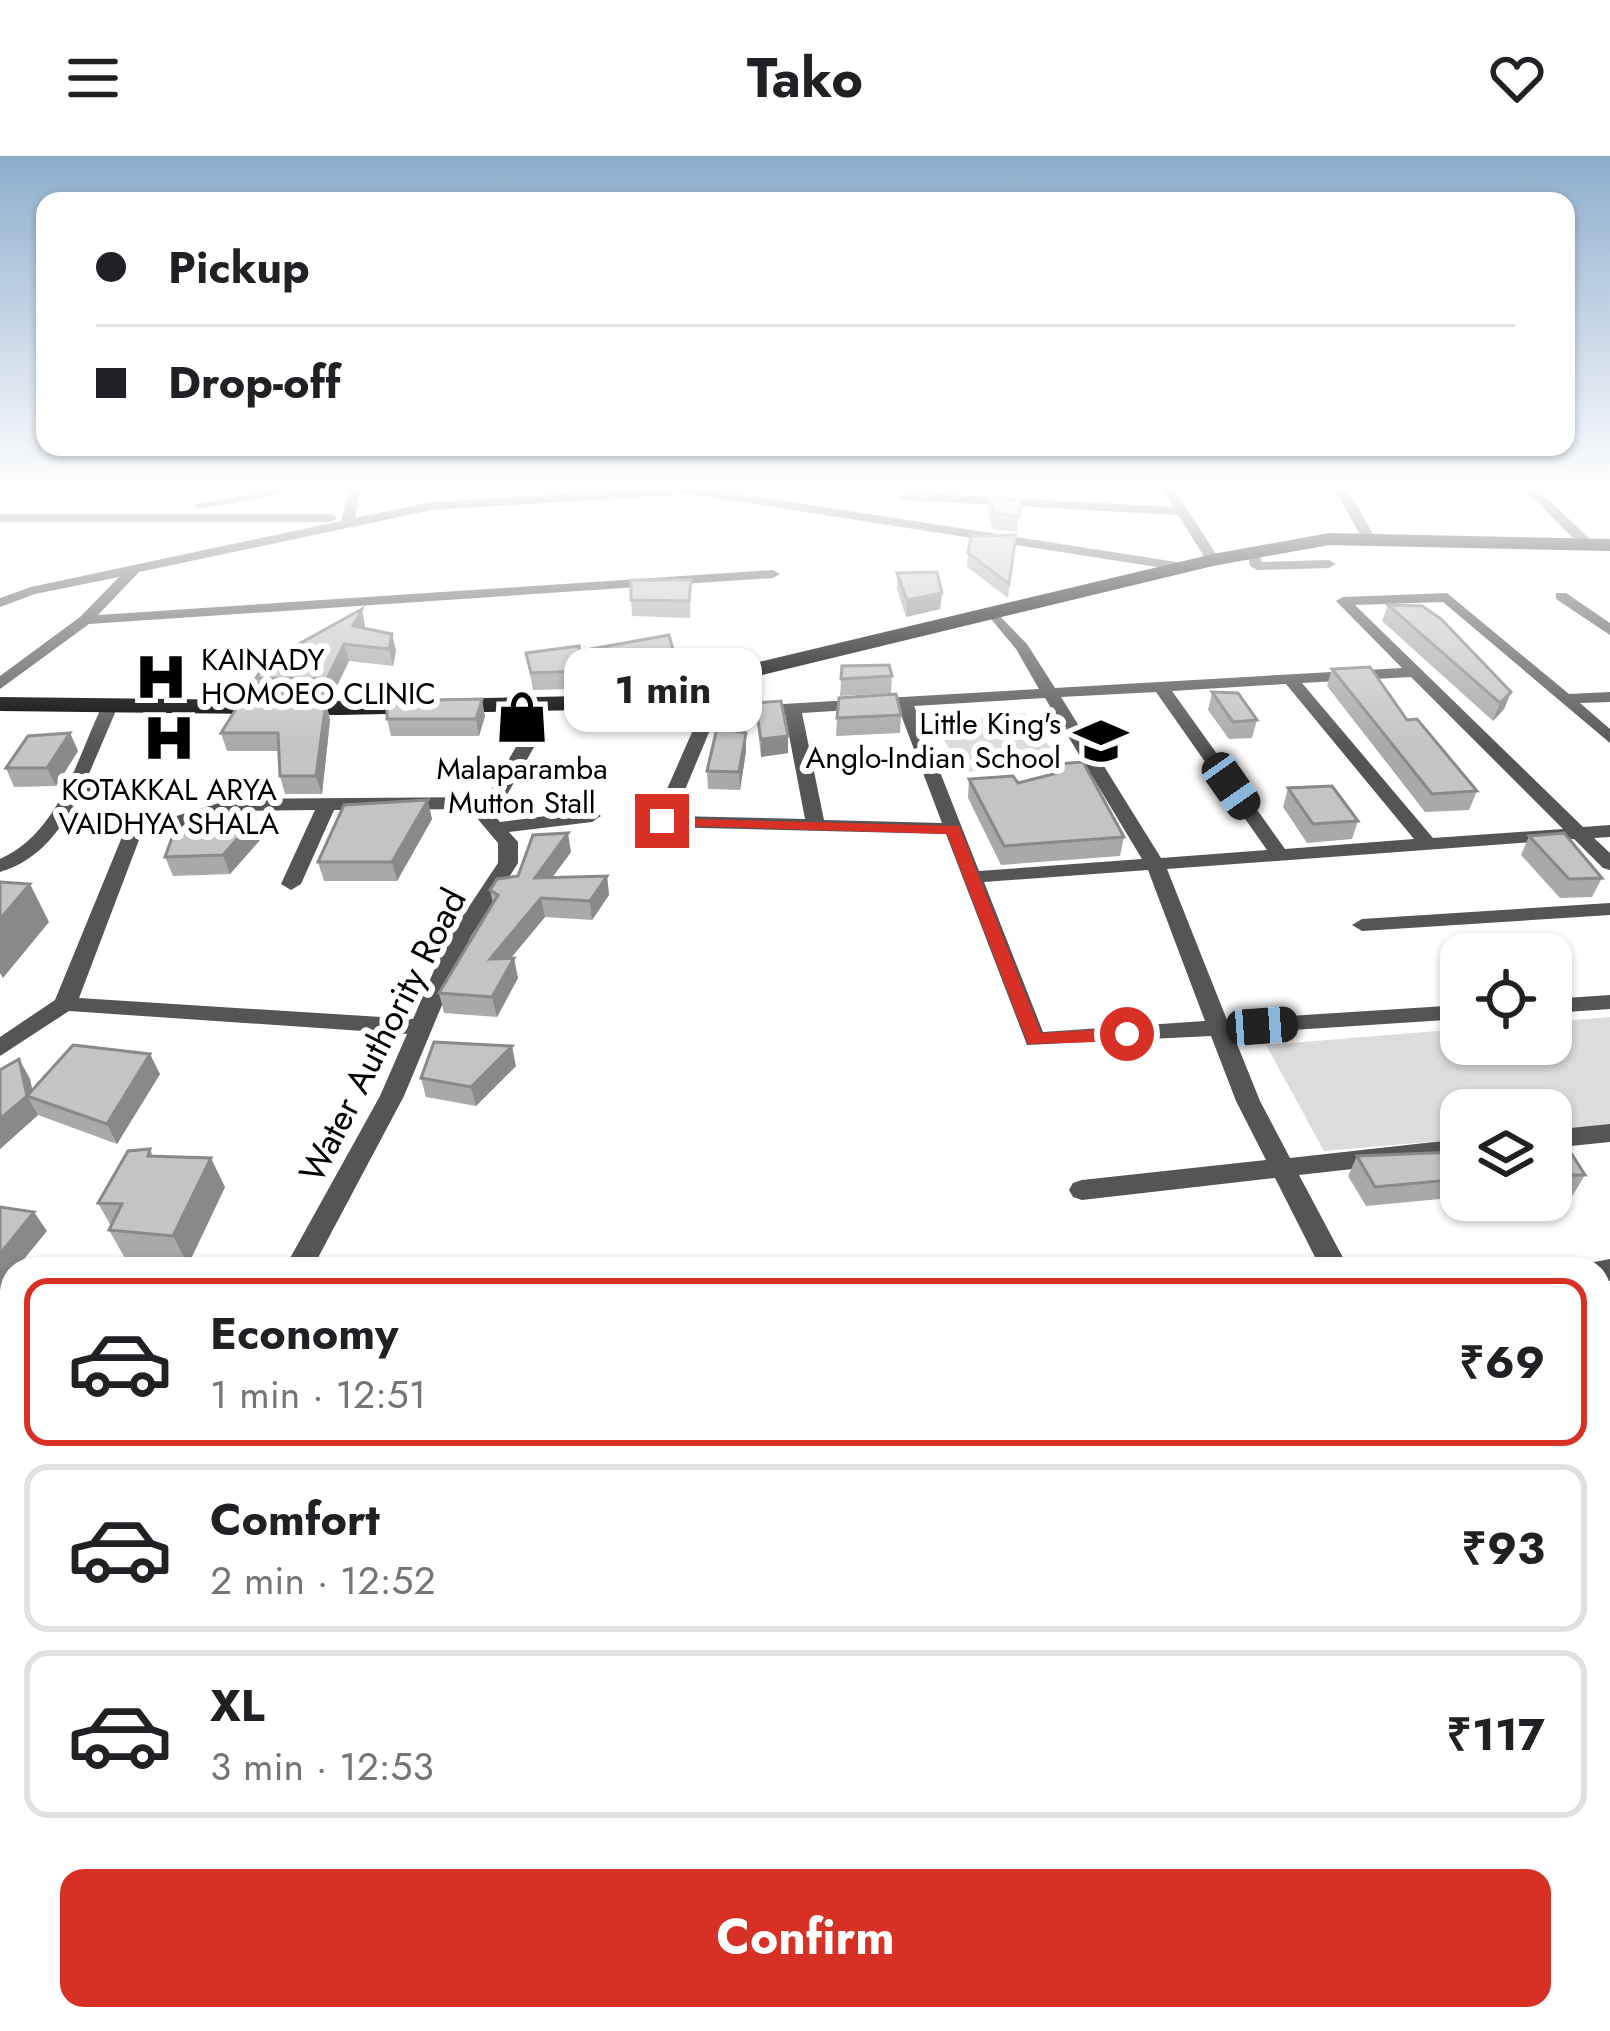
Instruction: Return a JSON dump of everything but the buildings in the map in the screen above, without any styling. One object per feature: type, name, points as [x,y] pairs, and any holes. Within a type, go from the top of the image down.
[{"type":"highway","points":[[0,704],[541,706],[683,687],[1157,574]]},
{"type":"street","points":[[0,604],[31,591],[113,574]]},
{"type":"street","points":[[0,684],[85,620],[130,574]]},
{"type":"street","points":[[85,620],[772,574]]},
{"type":"street","points":[[1561,596],[1610,630]]},
{"type":"street","points":[[1610,738],[1448,597],[1343,602],[1610,863]]},
{"type":"street","points":[[993,614],[1022,647],[1155,865],[1219,1029],[1280,1166],[1328,1257]]},
{"type":"street","points":[[683,687],[710,713],[1410,672]]},
{"type":"street","points":[[1291,680],[1426,841]]},
{"type":"street","points":[[1162,688],[1277,851]]},
{"type":"street","points":[[1567,699],[1610,697]]},
{"type":"street","points":[[905,704],[1035,1040],[1440,1013]]},
{"type":"street","points":[[0,866],[31,851],[58,818],[110,706]]},
{"type":"street","points":[[0,1048],[65,1004],[130,836],[232,805],[491,803],[533,733],[541,706]]},
{"type":"street","points":[[793,709],[816,827]]},
{"type":"street","points":[[710,713],[662,821],[953,830]]},
{"type":"street","points":[[71,789],[120,788]]},
{"type":"street","name":"Water Authority Road","points":[[305,1257],[392,1096],[459,938],[508,863],[508,842],[485,817],[491,803]]},
{"type":"street","points":[[291,884],[326,807]]},
{"type":"street","points":[[495,828],[592,816]]},
{"type":"street","points":[[972,877],[1277,851],[1610,831]]},
{"type":"street","points":[[1362,925],[1610,909]]},
{"type":"street","points":[[1572,1005],[1610,1002]]},
{"type":"street","points":[[65,1004],[421,1027]]},
{"type":"street","points":[[1572,1137],[1610,1133]]},
{"type":"street","points":[[1082,1190],[1440,1150]]},
{"type":"shaded area","points":[[1025,713],[1061,762],[964,772],[934,724]]},
{"type":"shaded area","points":[[1610,1017],[1610,1125],[1572,1129],[1572,1089],[1440,1089],[1440,1141],[1324,1151],[1266,1045],[1440,1031],[1440,1065],[1572,1065],[1572,1020]]},
{"type":"place","name":"KAINADY HOMOEO CLINIC","points":[[161,677]]},
{"type":"place","name":"Malaparamba Mutton Stall","points":[[522,717]]},
{"type":"place","name":"KOTAKKAL ARYA VAIDHYA SHALA","points":[[169,738]]},
{"type":"place","name":"Little King's Anglo-Indian School","points":[[1101,741]]},
{"type":"route","points":[[662,821],[953,830],[1035,1040],[1127,1034]]}]
